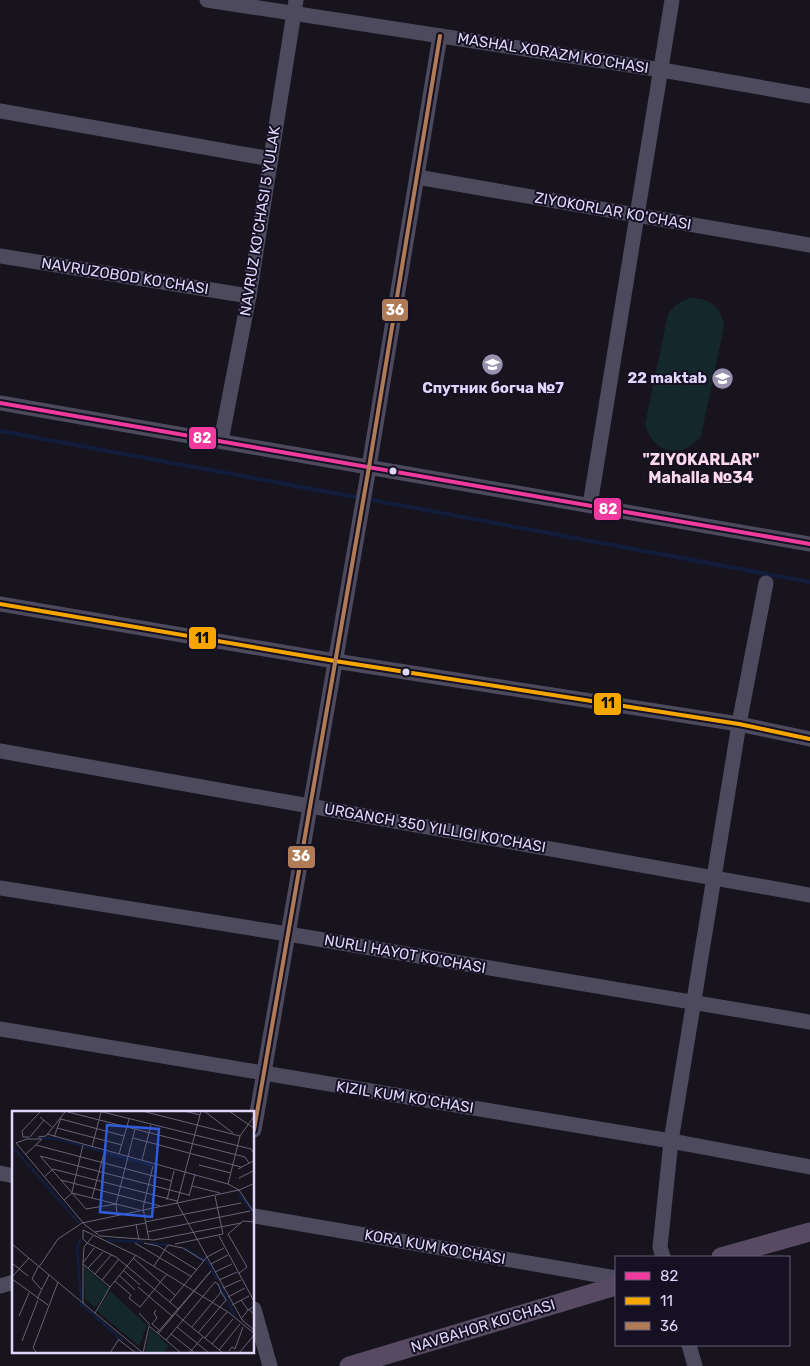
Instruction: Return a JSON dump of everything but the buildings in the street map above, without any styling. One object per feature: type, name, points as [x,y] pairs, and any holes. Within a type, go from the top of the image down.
[{"type":"main road","points":[[725,1256],[810,1232]]},
{"type":"main road","name":"NAVBAHOR KO'CHASI","points":[[349,1366],[615,1286]]},
{"type":"street","name":"MASHAL XORAZM KO'CHASI","points":[[207,0],[295,7],[440,36],[662,70],[810,96]]},
{"type":"street","points":[[590,505],[672,0]]},
{"type":"street","name":"NAVRUZ KO'CHASI 5 YULAK","points":[[221,441],[249,296],[295,7]]},
{"type":"street","points":[[255,1124],[369,467],[440,36]]},
{"type":"street","points":[[0,111],[271,159]]},
{"type":"street","name":"ZIYOKORLAR KO'CHASI","points":[[416,178],[810,245]]},
{"type":"street","name":"NAVRUZOBOD KO'CHASI","points":[[0,256],[249,296]]},
{"type":"street","points":[[0,403],[810,544]]},
{"type":"street","points":[[663,1256],[660,1247],[671,1141],[739,724],[766,583]]},
{"type":"street","points":[[0,604],[335,661],[739,724],[810,739]]},
{"type":"street","name":"URGANCH 350 YILLIGI KO'CHASI","points":[[0,752],[810,895]]},
{"type":"street","name":"NURLI HAYOT KO'CHASI","points":[[0,888],[288,934],[810,1022]]},
{"type":"street","name":"KIZIL KUM KO'CHASI","points":[[0,1029],[671,1141],[810,1167]]},
{"type":"street","name":"KORA KUM KO'CHASI","points":[[255,1216],[615,1278]]},
{"type":"street","points":[[255,1313],[270,1366]]},
{"type":"street","points":[[689,1346],[695,1366]]},
{"type":"green space","points":[[691,298],[698,298],[714,305],[720,314],[724,326],[701,436],[693,444],[677,451],[661,447],[654,442],[645,424],[668,314],[678,304]]},
{"type":"waterway","points":[[0,431],[361,498]]},
{"type":"waterway","points":[[367,499],[810,582]]},
{"type":"transit line","name":"36","points":[[255,1124],[369,467],[440,36]]},
{"type":"transit line","name":"82","points":[[0,403],[810,544]]},
{"type":"transit line","name":"11","points":[[0,604],[335,661],[739,724],[810,739]]},
{"type":"place","name":"Спутник богча №7","points":[[493,365]]},
{"type":"place","name":"22 maktab","points":[[723,378]]},
{"type":"district","name":"\"ZIYOKARLAR\" Mahalla №34","points":[[701,468]]}]
